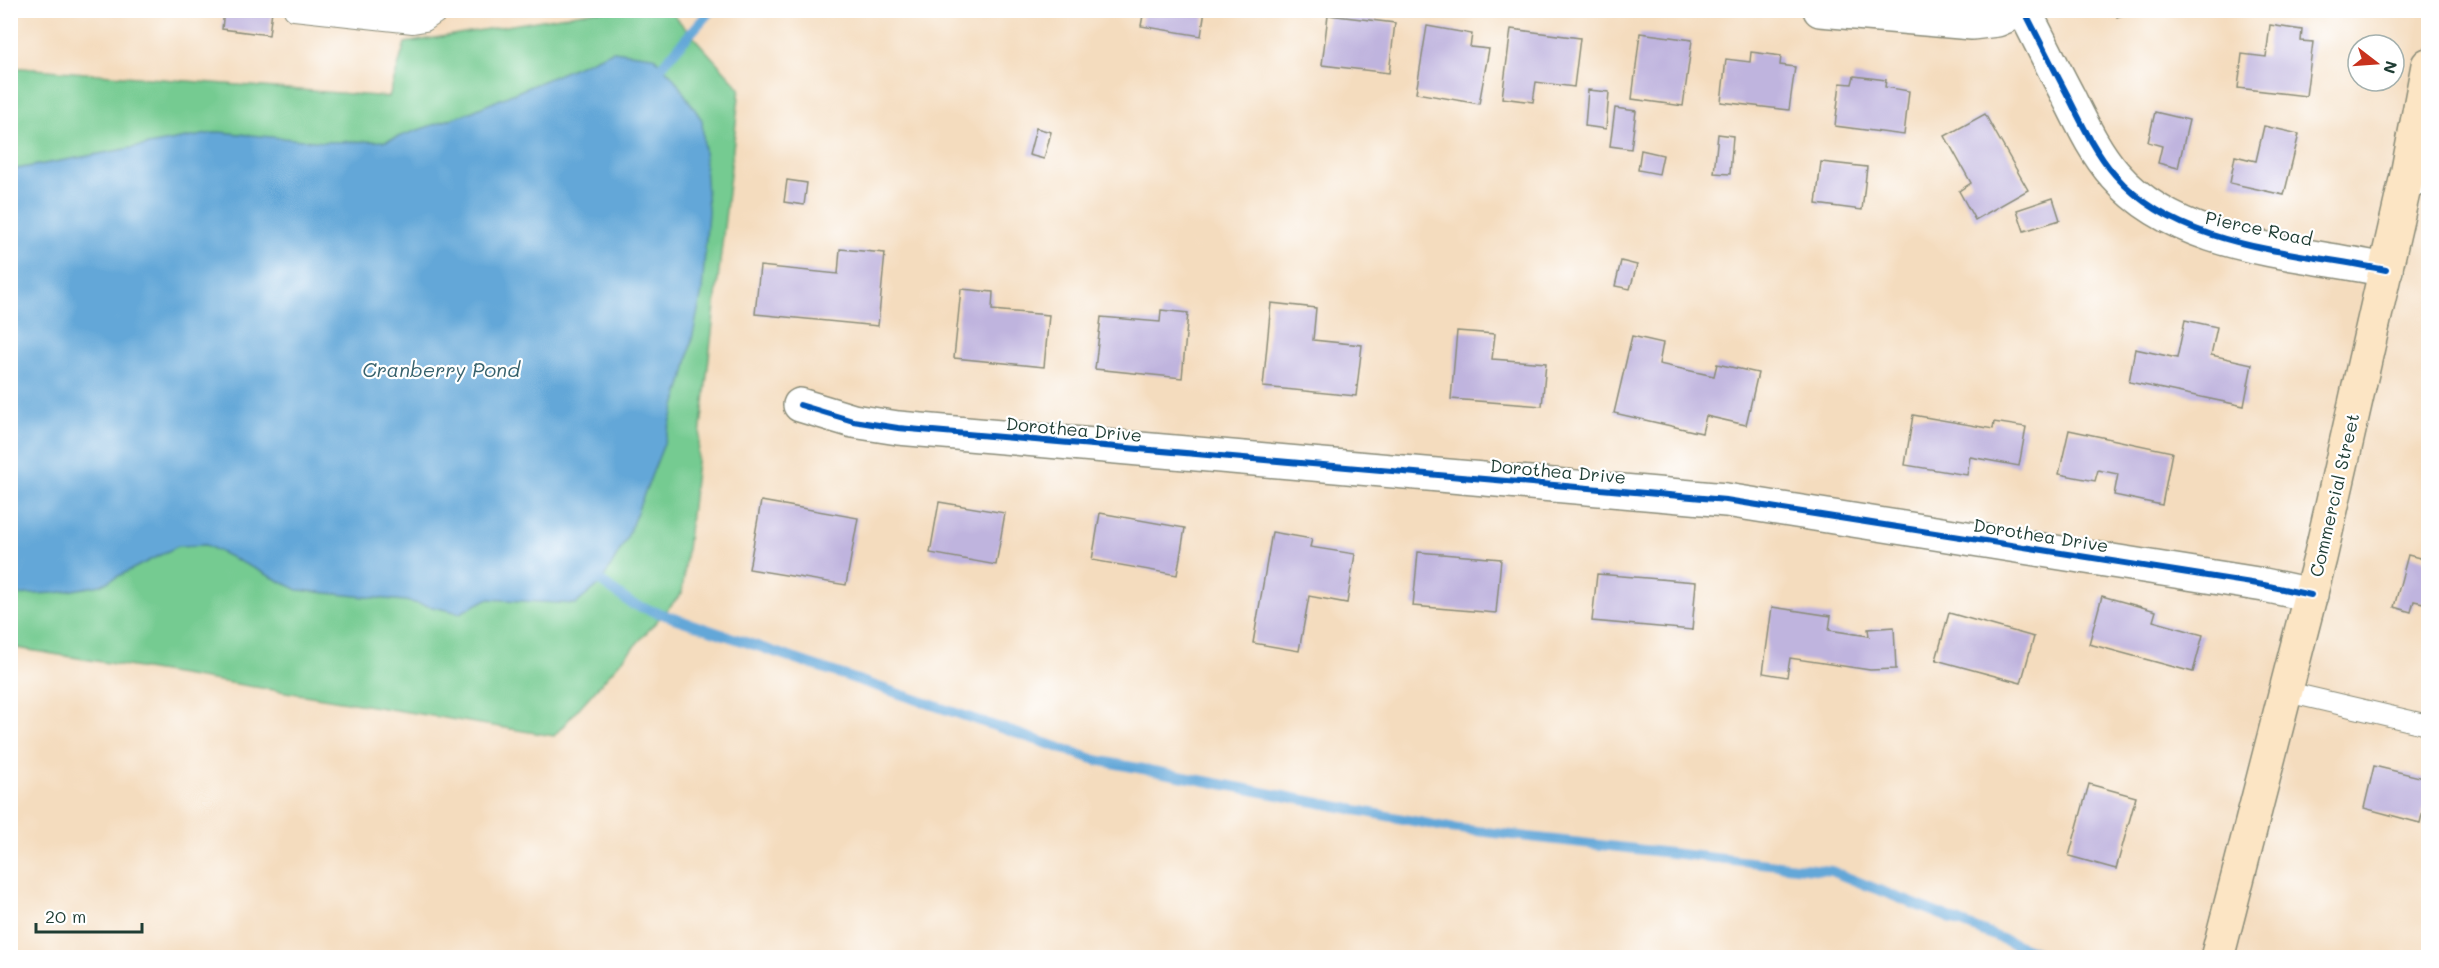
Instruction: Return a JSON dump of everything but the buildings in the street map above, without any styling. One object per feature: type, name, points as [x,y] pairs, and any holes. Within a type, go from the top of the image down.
[{"type":"main road","name":"Commercial Street","points":[[2217,957],[2311,595],[2386,270],[2418,177],[2428,65]]},
{"type":"street","points":[[1820,10],[1972,22],[1997,20],[2020,10]]},
{"type":"street","name":"Pierce Road","points":[[2024,10],[2100,155],[2120,180],[2149,206],[2188,227],[2231,241],[2386,270]]},
{"type":"street","name":"Dorothea Drive","points":[[800,405],[852,421],[898,428],[1726,500],[2264,585],[2311,595]]},
{"type":"lane","points":[[294,10],[413,23],[425,21],[441,10]]},
{"type":"lane","points":[[2287,692],[2428,725]]},
{"type":"green space","name":"Cranberry Pond","points":[[669,10],[740,88],[682,593],[554,736],[11,647],[10,67],[389,97],[405,43],[596,11]]},
{"type":"water","name":"Cranberry Pond","points":[[613,51],[653,56],[673,77],[702,120],[708,211],[702,292],[685,372],[665,441],[626,540],[601,583],[576,604],[487,599],[460,613],[405,601],[298,590],[206,545],[178,546],[101,585],[56,593],[11,595],[11,170],[219,132],[324,142],[386,141],[468,113]]},
{"type":"waterway","points":[[653,76],[711,10]]},
{"type":"waterway","points":[[592,575],[632,604],[1096,760],[1450,828],[1831,871],[2050,958]]},
{"type":"cycle path","points":[[2024,10],[2095,147],[2115,175],[2141,200],[2205,233],[2278,251],[2386,270]]},
{"type":"cycle path","points":[[800,405],[853,421],[898,428],[1726,500],[2264,585],[2311,595]]}]
